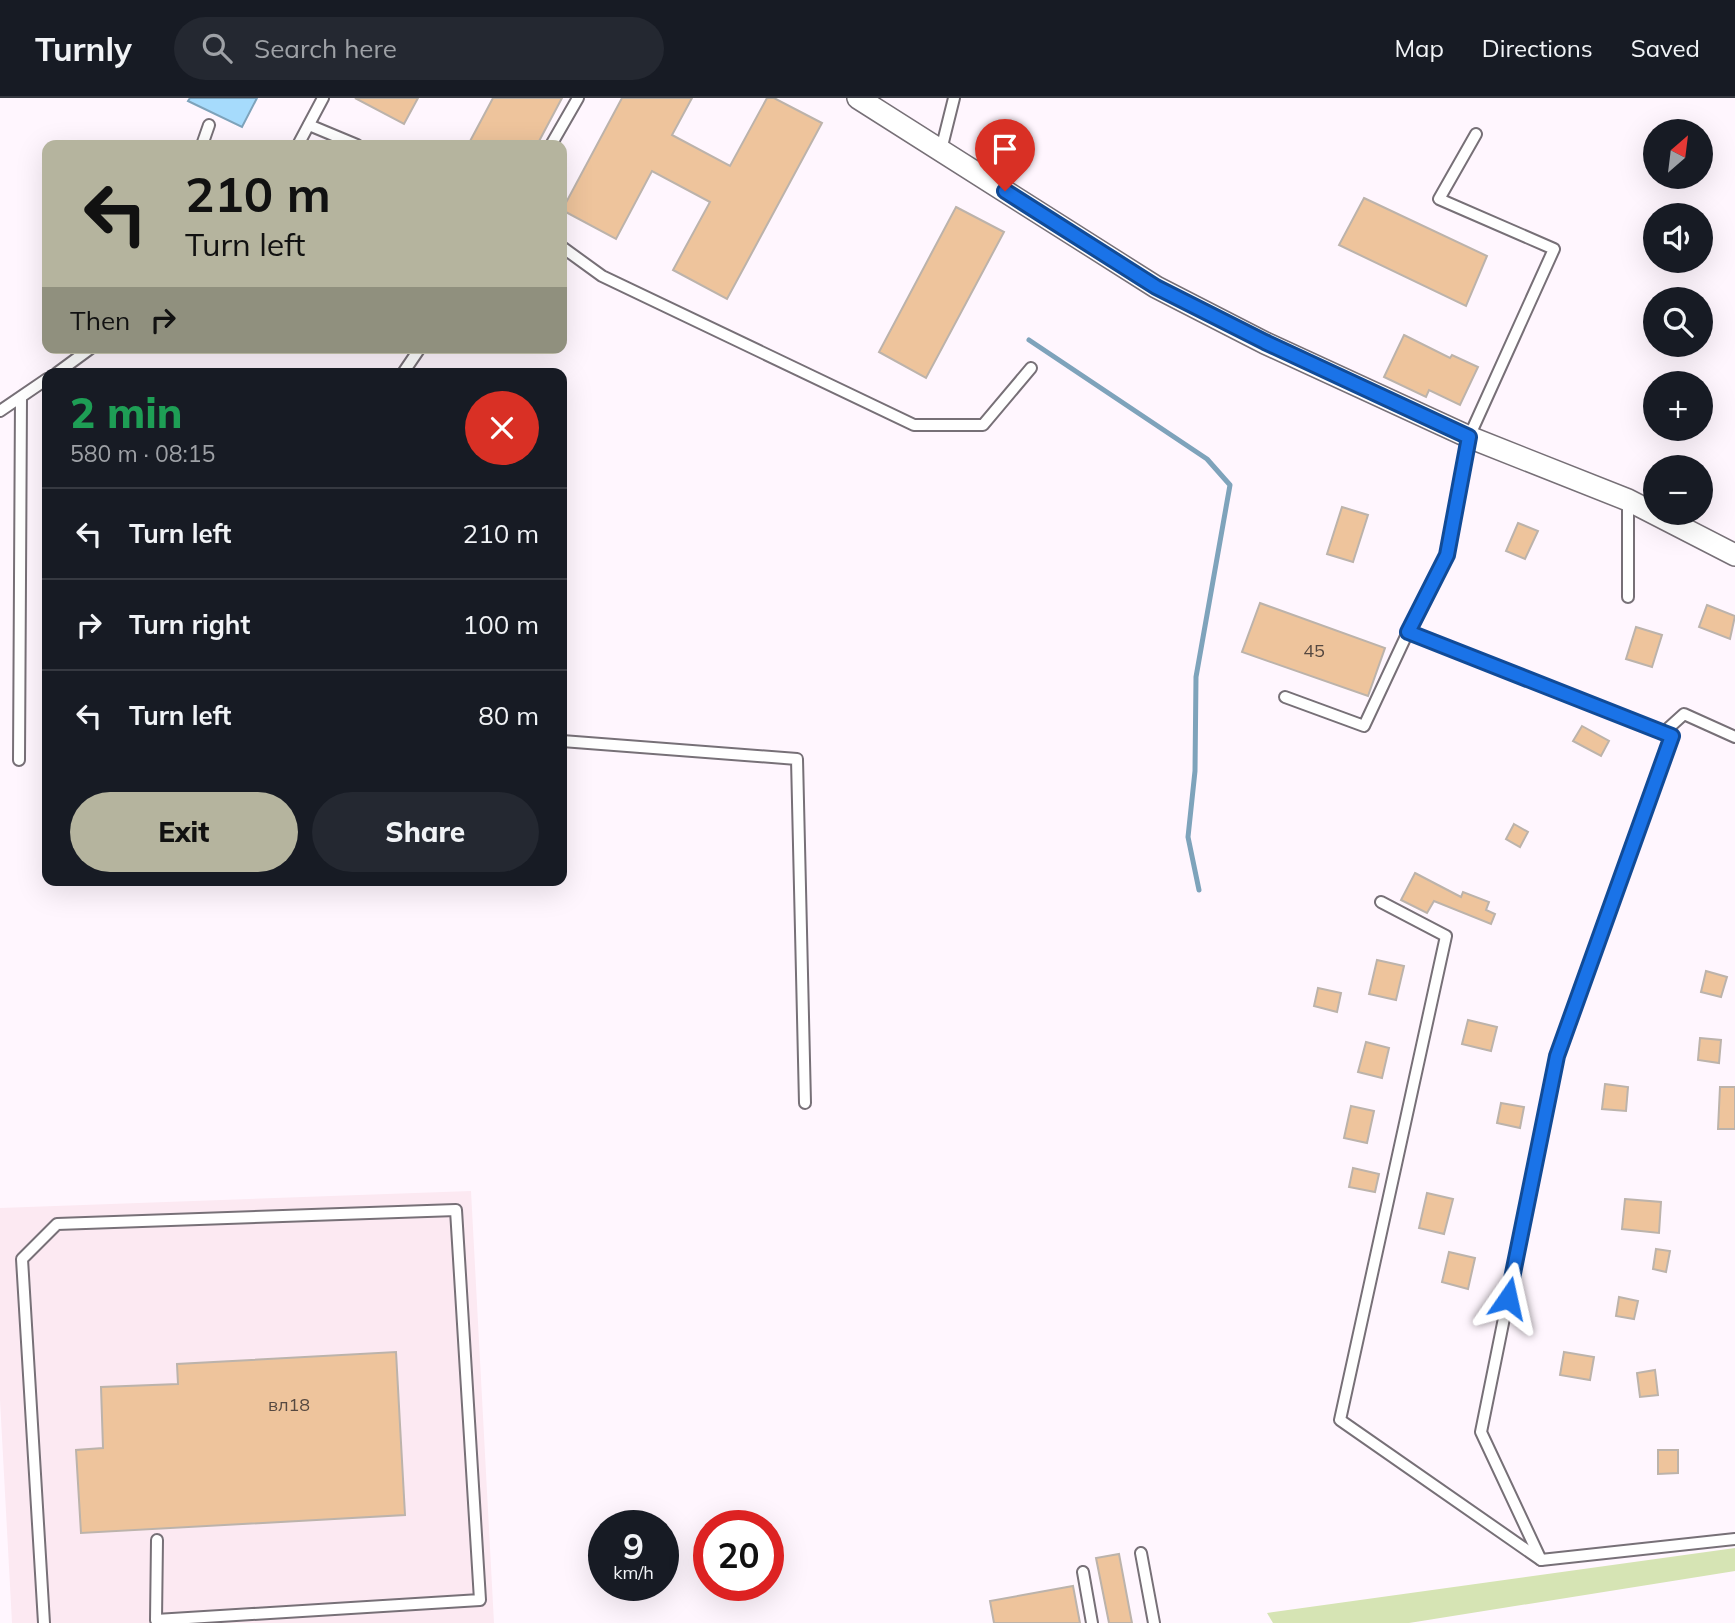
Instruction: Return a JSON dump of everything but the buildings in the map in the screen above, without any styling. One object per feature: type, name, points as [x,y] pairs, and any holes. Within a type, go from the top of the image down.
[{"type":"street","points":[[858,98],[1156,287],[1265,342],[1469,437],[1628,500],[1735,555]]},
{"type":"lane","points":[[301,140],[323,98]]},
{"type":"lane","points":[[554,140],[578,98]]},
{"type":"lane","points":[[940,150],[954,98]]},
{"type":"lane","points":[[204,140],[209,125]]},
{"type":"lane","points":[[309,125],[345,140]]},
{"type":"lane","points":[[1285,697],[1364,726],[1447,555],[1469,437],[1554,249],[1439,198],[1476,134]]},
{"type":"lane","points":[[567,251],[602,276],[914,425],[983,425],[1031,368]]},
{"type":"lane","points":[[64,368],[83,354]]},
{"type":"lane","points":[[0,411],[42,383]]},
{"type":"lane","points":[[19,760],[21,398]]},
{"type":"lane","points":[[1628,500],[1628,597]]},
{"type":"lane","points":[[1408,632],[1672,736],[1557,1056],[1480,1432],[1541,1560]]},
{"type":"lane","points":[[1663,733],[1684,714],[1735,737]]},
{"type":"lane","points":[[567,741],[797,759],[805,1103]]},
{"type":"lane","points":[[1381,902],[1446,936],[1340,1420],[1541,1560],[1735,1539]]},
{"type":"lane","points":[[44,1623],[22,1259],[57,1224],[456,1210],[480,1600],[156,1620],[157,1540]]},
{"type":"lane","points":[[1141,1553],[1154,1623]]},
{"type":"lane","points":[[1083,1572],[1092,1623]]},
{"type":"shaded area","points":[[471,1191],[494,1623],[12,1623],[0,1400],[0,1208]]},
{"type":"green space","points":[[1735,1548],[1735,1571],[1409,1623],[1273,1623],[1267,1613]]},
{"type":"water","points":[[190,98],[257,98],[242,127],[188,101]]},
{"type":"waterway","points":[[1029,340],[1207,459],[1230,485],[1196,677],[1195,771],[1188,837],[1199,890]]},
{"type":"route","points":[[1005,191],[1156,287],[1265,342],[1469,437],[1447,555],[1408,632],[1672,736],[1557,1056],[1508,1298]]}]
